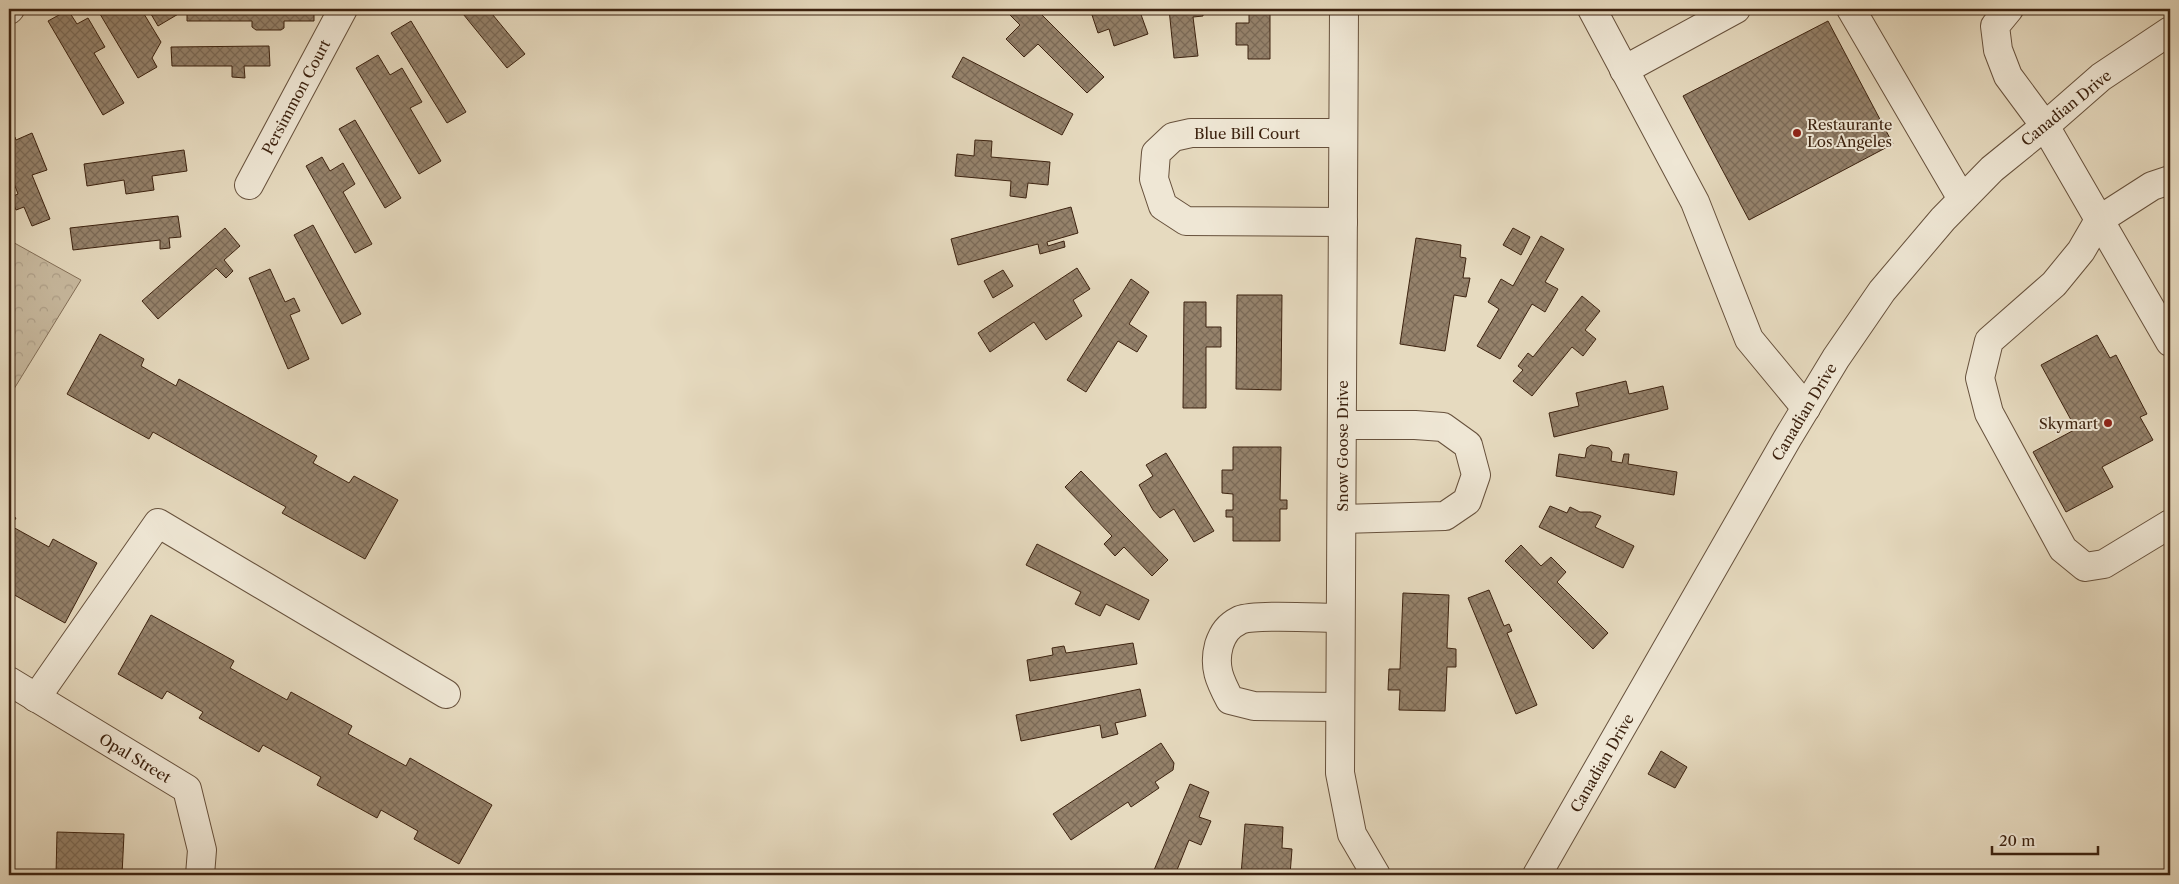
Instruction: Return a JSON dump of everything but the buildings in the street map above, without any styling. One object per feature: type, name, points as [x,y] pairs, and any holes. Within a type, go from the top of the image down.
[{"type":"street","name":"Persimmon Court","points":[[249,185],[343,9]]},
{"type":"street","name":"Snow Goose Drive","points":[[1344,9],[1340,774],[1352,834],[1376,875]]},
{"type":"street","points":[[1592,9],[1695,202],[1749,339],[1806,408]]},
{"type":"street","points":[[1624,70],[1736,9]]},
{"type":"street","points":[[1851,9],[1962,199]]},
{"type":"street","points":[[2009,9],[1995,26],[1998,50],[2008,76],[2045,126],[2170,342]]},
{"type":"street","name":"Canadian Drive","points":[[1537,875],[1806,408],[1836,358],[1882,291],[1962,199],[1992,168],[2045,126],[2101,77],[2170,32]]},
{"type":"street","name":"Blue Bill Court","points":[[1343,133],[1191,133],[1173,137],[1156,153],[1154,179],[1163,206],[1186,221],[1343,222]]},
{"type":"street","points":[[2170,180],[2152,186],[2099,220],[2081,250],[2054,284],[1989,341],[1980,378],[1989,413],[2063,549],[2085,567],[2104,564],[2170,524]]},
{"type":"street","points":[[1342,425],[1443,427],[1468,445],[1476,475],[1467,501],[1445,516],[1342,519]]},
{"type":"street","points":[[36,698],[158,523],[446,694]]},
{"type":"street","points":[[1340,618],[1258,618],[1241,620],[1223,632],[1217,654],[1218,679],[1230,700],[1254,706],[1340,707]]},
{"type":"street","name":"Opal Street","points":[[9,681],[186,789],[202,850],[200,875]]},
{"type":"green space","points":[[9,240],[81,280],[9,397]]},
{"type":"place","name":"Restaurante Los Angeles","points":[[1797,133]]},
{"type":"place","name":"Skymart","points":[[2108,423]]}]
